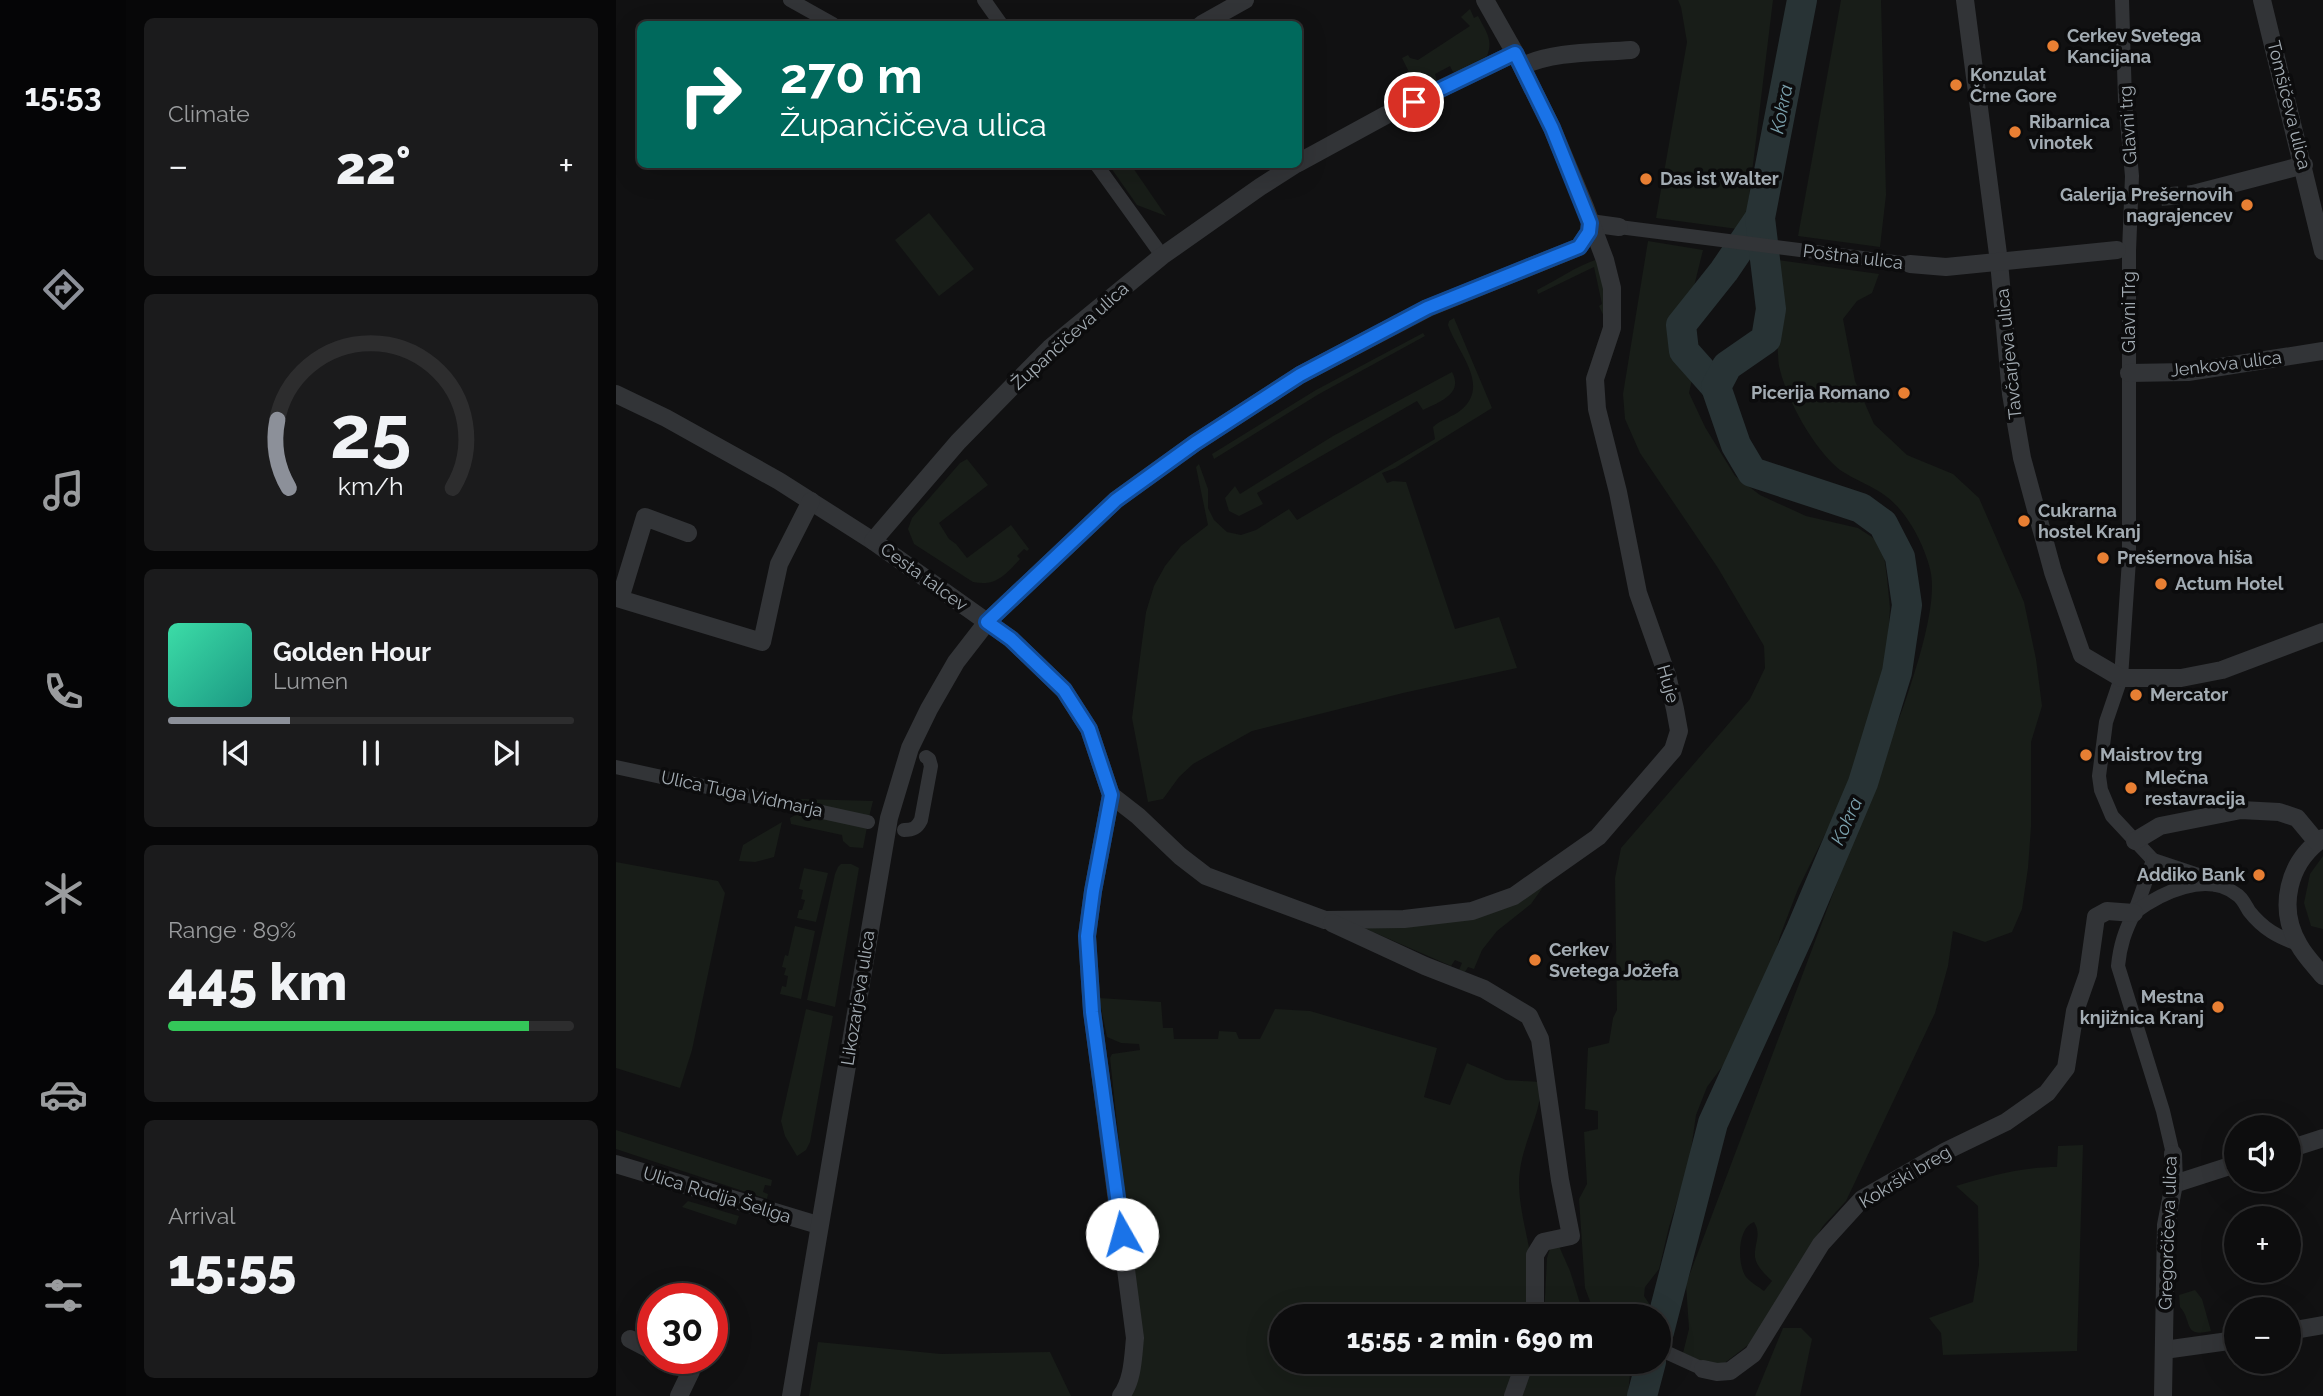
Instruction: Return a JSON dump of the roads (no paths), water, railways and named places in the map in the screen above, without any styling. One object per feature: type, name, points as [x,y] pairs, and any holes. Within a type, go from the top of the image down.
[{"type":"street","points":[[790,0],[828,21]]},
{"type":"street","points":[[984,0],[999,21]]},
{"type":"street","points":[[1207,21],[1245,0]]},
{"type":"street","points":[[987,622],[1116,500],[1223,424],[1300,375],[1427,308],[1579,247],[1589,232],[1590,223],[1552,128],[1485,0]]},
{"type":"street","name":"Tavčarjeva ulica","points":[[1965,0],[1999,262],[2011,394],[2022,458],[2053,572],[2082,654],[2121,678]]},
{"type":"street","name":"Glavni trg","points":[[2122,0],[2125,100],[2132,176],[2123,251]]},
{"type":"street","name":"Tomšičeva ulica","points":[[2262,0],[2304,165],[2317,198],[2323,251]]},
{"type":"street","name":"Župančičeva ulica","points":[[1302,161],[1386,115],[1518,60],[1631,50]]},
{"type":"street","points":[[2193,194],[2304,165]]},
{"type":"street","points":[[1088,168],[1105,178]]},
{"type":"street","points":[[1099,168],[1158,250]]},
{"type":"street","name":"Župančičeva ulica","points":[[873,541],[958,442],[1050,348],[1162,256],[1291,168]]},
{"type":"street","name":"Poštna ulica","points":[[1590,223],[1946,267],[2123,251]]},
{"type":"street","name":"Huje","points":[[1325,920],[1404,919],[1472,911],[1514,896],[1547,870],[1598,837],[1673,750],[1679,731],[1675,709],[1667,675],[1638,593],[1618,492],[1597,409],[1595,379],[1612,328],[1613,307],[1612,288],[1605,260],[1590,223]]},
{"type":"street","name":"Glavni Trg","points":[[2121,678],[2129,560],[2129,373],[2123,251]]},
{"type":"street","name":"Jenkova ulica","points":[[2129,373],[2188,372],[2323,351]]},
{"type":"street","name":"Cesta talcev","points":[[616,394],[666,418],[811,501],[873,541],[1011,639],[1064,690],[1089,729],[1111,795],[1087,936],[1092,1012],[1135,1338],[1133,1365],[1126,1390],[1121,1396]]},
{"type":"street","points":[[688,533],[645,517],[620,599],[762,642],[779,564],[811,501]]},
{"type":"street","name":"Likozarjeva ulica","points":[[791,1396],[880,862],[895,798],[910,748],[929,709],[948,674],[987,622]]},
{"type":"street","points":[[2298,944],[2274,935],[2259,922],[2237,894],[2217,886],[2207,878],[2153,860],[2112,816],[2105,803],[2100,783],[2106,722],[2121,678],[2181,678],[2222,670],[2323,632]]},
{"type":"street","points":[[904,830],[918,826],[921,820],[931,766],[926,757]]},
{"type":"street","name":"Ulica Tuga Vidmarja","points":[[616,766],[868,822]]},
{"type":"street","name":"Huje","points":[[1111,795],[1206,876],[1325,920],[1425,966],[1484,989],[1529,1016],[1540,1039],[1560,1180],[1571,1236],[1543,1242],[1535,1255],[1535,1304]]},
{"type":"street","points":[[2135,841],[2160,826],[2241,810],[2279,812],[2297,818],[2320,840],[2294,869],[2287,896],[2291,923],[2298,944],[2323,976]]},
{"type":"street","points":[[2134,913],[2153,860]]},
{"type":"street","points":[[2134,913],[2167,892],[2202,885],[2217,886]]},
{"type":"street","name":"Kokrški breg","points":[[1703,1369],[1730,1371],[1752,1354],[1821,1244],[1862,1199],[1946,1151],[2006,1122],[2047,1093],[2066,1068],[2075,1011],[2088,974],[2096,917],[2107,911],[2134,913]]},
{"type":"street","name":"Gregorčičeva ulica","points":[[2134,913],[2124,930],[2118,966],[2166,1122],[2173,1154],[2174,1184],[2166,1225],[2163,1396]]},
{"type":"street","points":[[2301,1145],[2323,1138]]},
{"type":"street","name":"Ulica Rudija Šeliga","points":[[616,1164],[818,1225]]},
{"type":"street","points":[[2174,1184],[2224,1168]]},
{"type":"street","points":[[2301,1329],[2323,1325]]},
{"type":"street","points":[[630,1339],[637,1343]]},
{"type":"street","points":[[2164,1350],[2224,1342]]},
{"type":"street","points":[[1671,1354],[1703,1369]]},
{"type":"street","points":[[679,1396],[690,1374]]},
{"type":"street","points":[[1513,1396],[1521,1374]]},
{"type":"waterway","name":"Kokra","points":[[1666,1304],[1713,1123],[1800,932],[1863,783],[1897,672],[1907,605],[1900,557],[1883,524],[1861,508],[1752,472],[1736,445],[1716,387],[1727,366],[1766,339],[1771,309],[1760,218],[1802,0]]},
{"type":"waterway","name":"Kokra","points":[[1716,387],[1684,351],[1681,325],[1724,271],[1760,218]]},
{"type":"waterway","name":"Kokra","points":[[1642,1396],[1648,1374]]},
{"type":"tunnel","points":[[2161,197],[2193,194]]},
{"type":"place","name":"Cerkev Svetega Kancijana","points":[[2053,46]]},
{"type":"place","name":"Konzulat Črne Gore","points":[[1956,85]]},
{"type":"place","name":"Ribarnica vinotek","points":[[2015,132]]},
{"type":"place","name":"Das ist Walter","points":[[1646,179]]},
{"type":"place","name":"Galerija Prešernovih nagrajencev","points":[[2247,205]]},
{"type":"place","name":"Picerija Romano","points":[[1904,393]]},
{"type":"place","name":"Cukrarna hostel Kranj","points":[[2024,521]]},
{"type":"place","name":"Prešernova hiša","points":[[2103,558]]},
{"type":"place","name":"Actum Hotel","points":[[2161,584]]},
{"type":"place","name":"Mercator","points":[[2136,695]]},
{"type":"place","name":"Maistrov trg","points":[[2086,755]]},
{"type":"place","name":"Mlečna restavracija","points":[[2131,788]]},
{"type":"place","name":"Addiko Bank","points":[[2259,875]]},
{"type":"place","name":"Cerkev Svetega Jožefa","points":[[1535,960]]},
{"type":"place","name":"Mestna knjižnica Kranj","points":[[2218,1007]]}]
